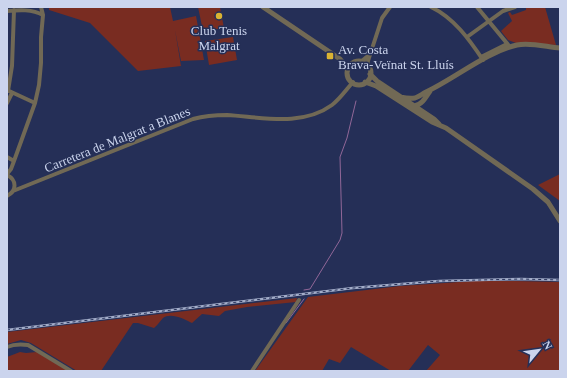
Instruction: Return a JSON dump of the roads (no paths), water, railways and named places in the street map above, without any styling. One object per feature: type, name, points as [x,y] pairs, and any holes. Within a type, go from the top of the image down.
[{"type":"street","points":[[12,178],[7,174],[11,169],[35,103],[41,75],[41,37],[43,14],[41,7],[35,12]]},
{"type":"street","points":[[263,7],[340,59],[348,69]]},
{"type":"street","points":[[367,64],[382,18],[390,7]]},
{"type":"street","points":[[431,7],[448,18],[467,37],[482,58]]},
{"type":"street","points":[[477,7],[508,45]]},
{"type":"street","points":[[467,37],[488,21],[512,7]]},
{"type":"street","points":[[7,103],[13,53],[14,10]]},
{"type":"street","points":[[7,11],[14,10],[43,14]]},
{"type":"street","points":[[398,97],[407,99],[415,98],[430,91],[482,58],[508,45],[560,48]]},
{"type":"street","points":[[340,59],[354,62],[362,61],[371,53]]},
{"type":"street","points":[[354,62],[348,69],[348,77],[357,84],[365,82],[369,79],[370,69],[367,64],[362,61]]},
{"type":"street","points":[[370,74],[430,121],[439,125],[533,189],[548,202],[560,221]]},
{"type":"street","name":"Carretera de Malgrat a Blanes","points":[[7,196],[13,191],[22,187],[193,119],[207,116],[226,115],[286,119],[314,114],[332,105],[341,97],[353,82]]},
{"type":"street","points":[[365,82],[376,86],[414,106],[434,119],[439,125]]},
{"type":"street","points":[[9,91],[35,103]]},
{"type":"street","points":[[414,106],[418,105],[430,91]]},
{"type":"street","points":[[415,98],[413,103],[414,106],[430,121]]},
{"type":"street","points":[[423,100],[423,109],[426,114]]},
{"type":"street","points":[[7,157],[14,161]]},
{"type":"street","points":[[11,169],[14,182],[22,187]]},
{"type":"street","points":[[13,191],[14,182]]},
{"type":"street","points":[[252,371],[299,300]]},
{"type":"street","points":[[7,347],[21,344],[28,345],[71,371]]},
{"type":"waterway","points":[[304,290],[310,289],[340,240],[342,233],[340,157],[347,138],[356,101]]},
{"type":"waterway","points":[[286,323],[304,299]]},
{"type":"railway","points":[[7,330],[353,288],[439,281],[521,279],[560,280]]},
{"type":"place","name":"Club Tenis Malgrat","points":[[219,16]]},
{"type":"place","name":"Av. Costa Brava-Veïnat St. Lluís","points":[[330,56]]}]
